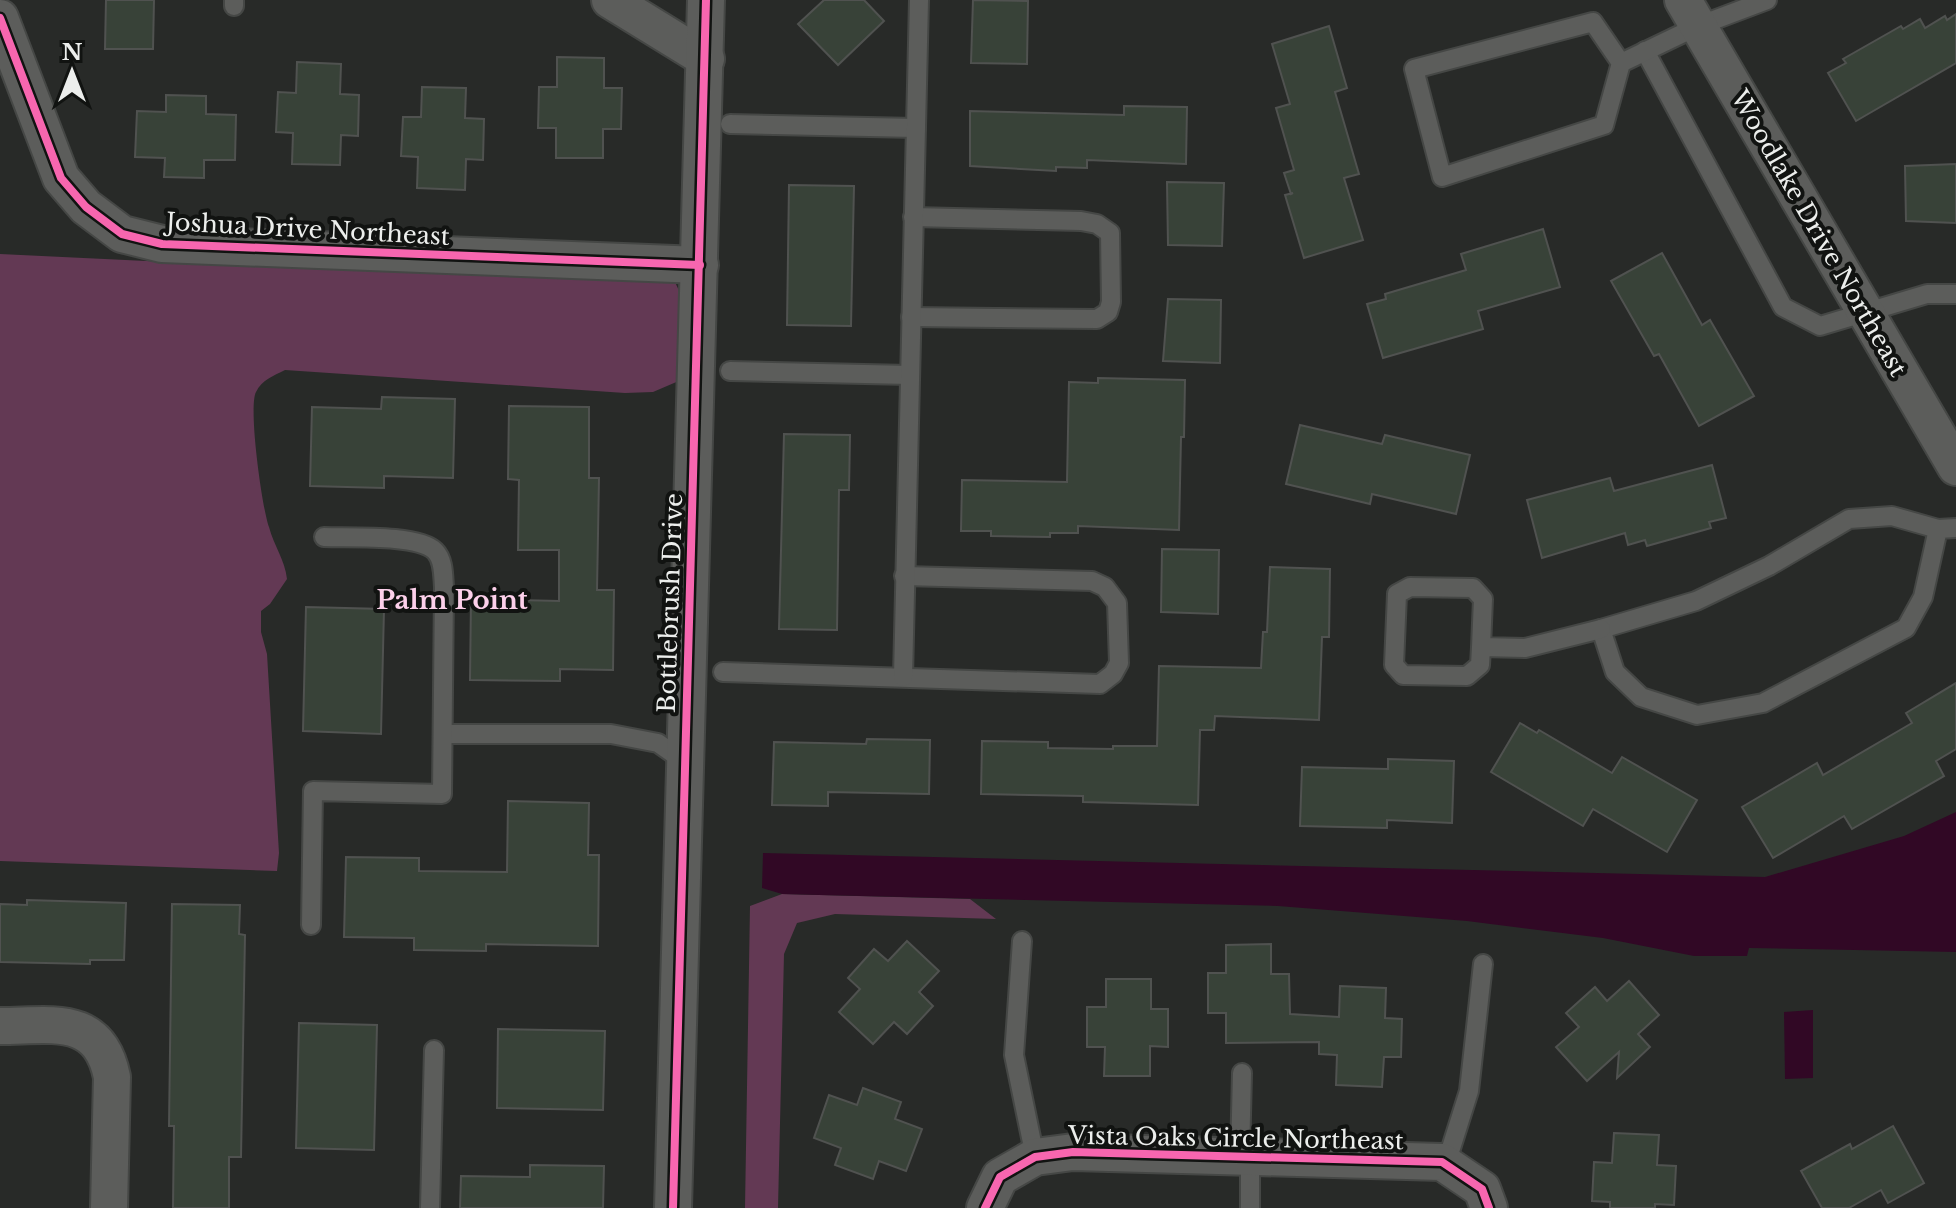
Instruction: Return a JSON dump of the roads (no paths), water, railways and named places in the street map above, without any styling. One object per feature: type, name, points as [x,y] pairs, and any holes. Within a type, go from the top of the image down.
[{"type":"street","points":[[610,0],[706,59]]},
{"type":"street","name":"Bottlebrush Drive","points":[[673,1208],[706,0]]},
{"type":"street","name":"Woodlake Drive Northeast","points":[[1690,13],[1956,467]]},
{"type":"street","name":"Joshua Drive Northeast","points":[[0,18],[61,178],[86,207],[122,234],[162,244],[700,265]]},
{"type":"street","points":[[0,1026],[68,1025],[90,1034],[108,1061],[112,1077],[109,1208]]},
{"type":"street","name":"Vista Oaks Circle Northeast","points":[[985,1208],[1000,1177],[1035,1157],[1073,1152],[1446,1164]]},
{"type":"street","points":[[1446,1164],[1482,1189],[1489,1208]]},
{"type":"lane","points":[[903,677],[919,0]]},
{"type":"lane","points":[[1621,63],[1593,22],[1414,69],[1442,177],[1604,125],[1621,63],[1645,51],[1690,13],[1767,0]]},
{"type":"lane","points":[[1645,51],[1783,307],[1820,326],[1927,294],[1956,294]]},
{"type":"lane","points":[[730,124],[916,128]]},
{"type":"lane","points":[[911,317],[1097,319],[1108,312],[1111,302],[1110,233],[1097,224],[913,217]]},
{"type":"lane","points":[[730,371],[910,375]]},
{"type":"lane","points":[[1481,647],[1525,648],[1696,601],[1769,566],[1849,519],[1892,516],[1947,528],[1923,597],[1906,628],[1763,703],[1697,715],[1641,697],[1615,672],[1601,629]]},
{"type":"lane","points":[[311,925],[313,791],[442,794],[444,587],[437,552],[421,542],[324,537]]},
{"type":"lane","points":[[723,672],[1100,684],[1113,674],[1119,663],[1117,603],[1105,587],[1092,581],[904,576]]},
{"type":"lane","points":[[1410,587],[1473,588],[1483,599],[1481,647],[1480,665],[1467,676],[1403,675],[1394,665],[1397,594],[1410,587]]},
{"type":"lane","points":[[443,734],[611,734],[658,743],[686,763]]},
{"type":"lane","points":[[1022,941],[1014,1055],[1035,1157]]},
{"type":"lane","points":[[1446,1164],[1469,1091],[1483,964]]},
{"type":"lane","points":[[430,1208],[434,1050]]},
{"type":"lane","points":[[1242,1073],[1250,1208]]},
{"type":"district","name":"Palm Point","points":[[452,600]]}]
